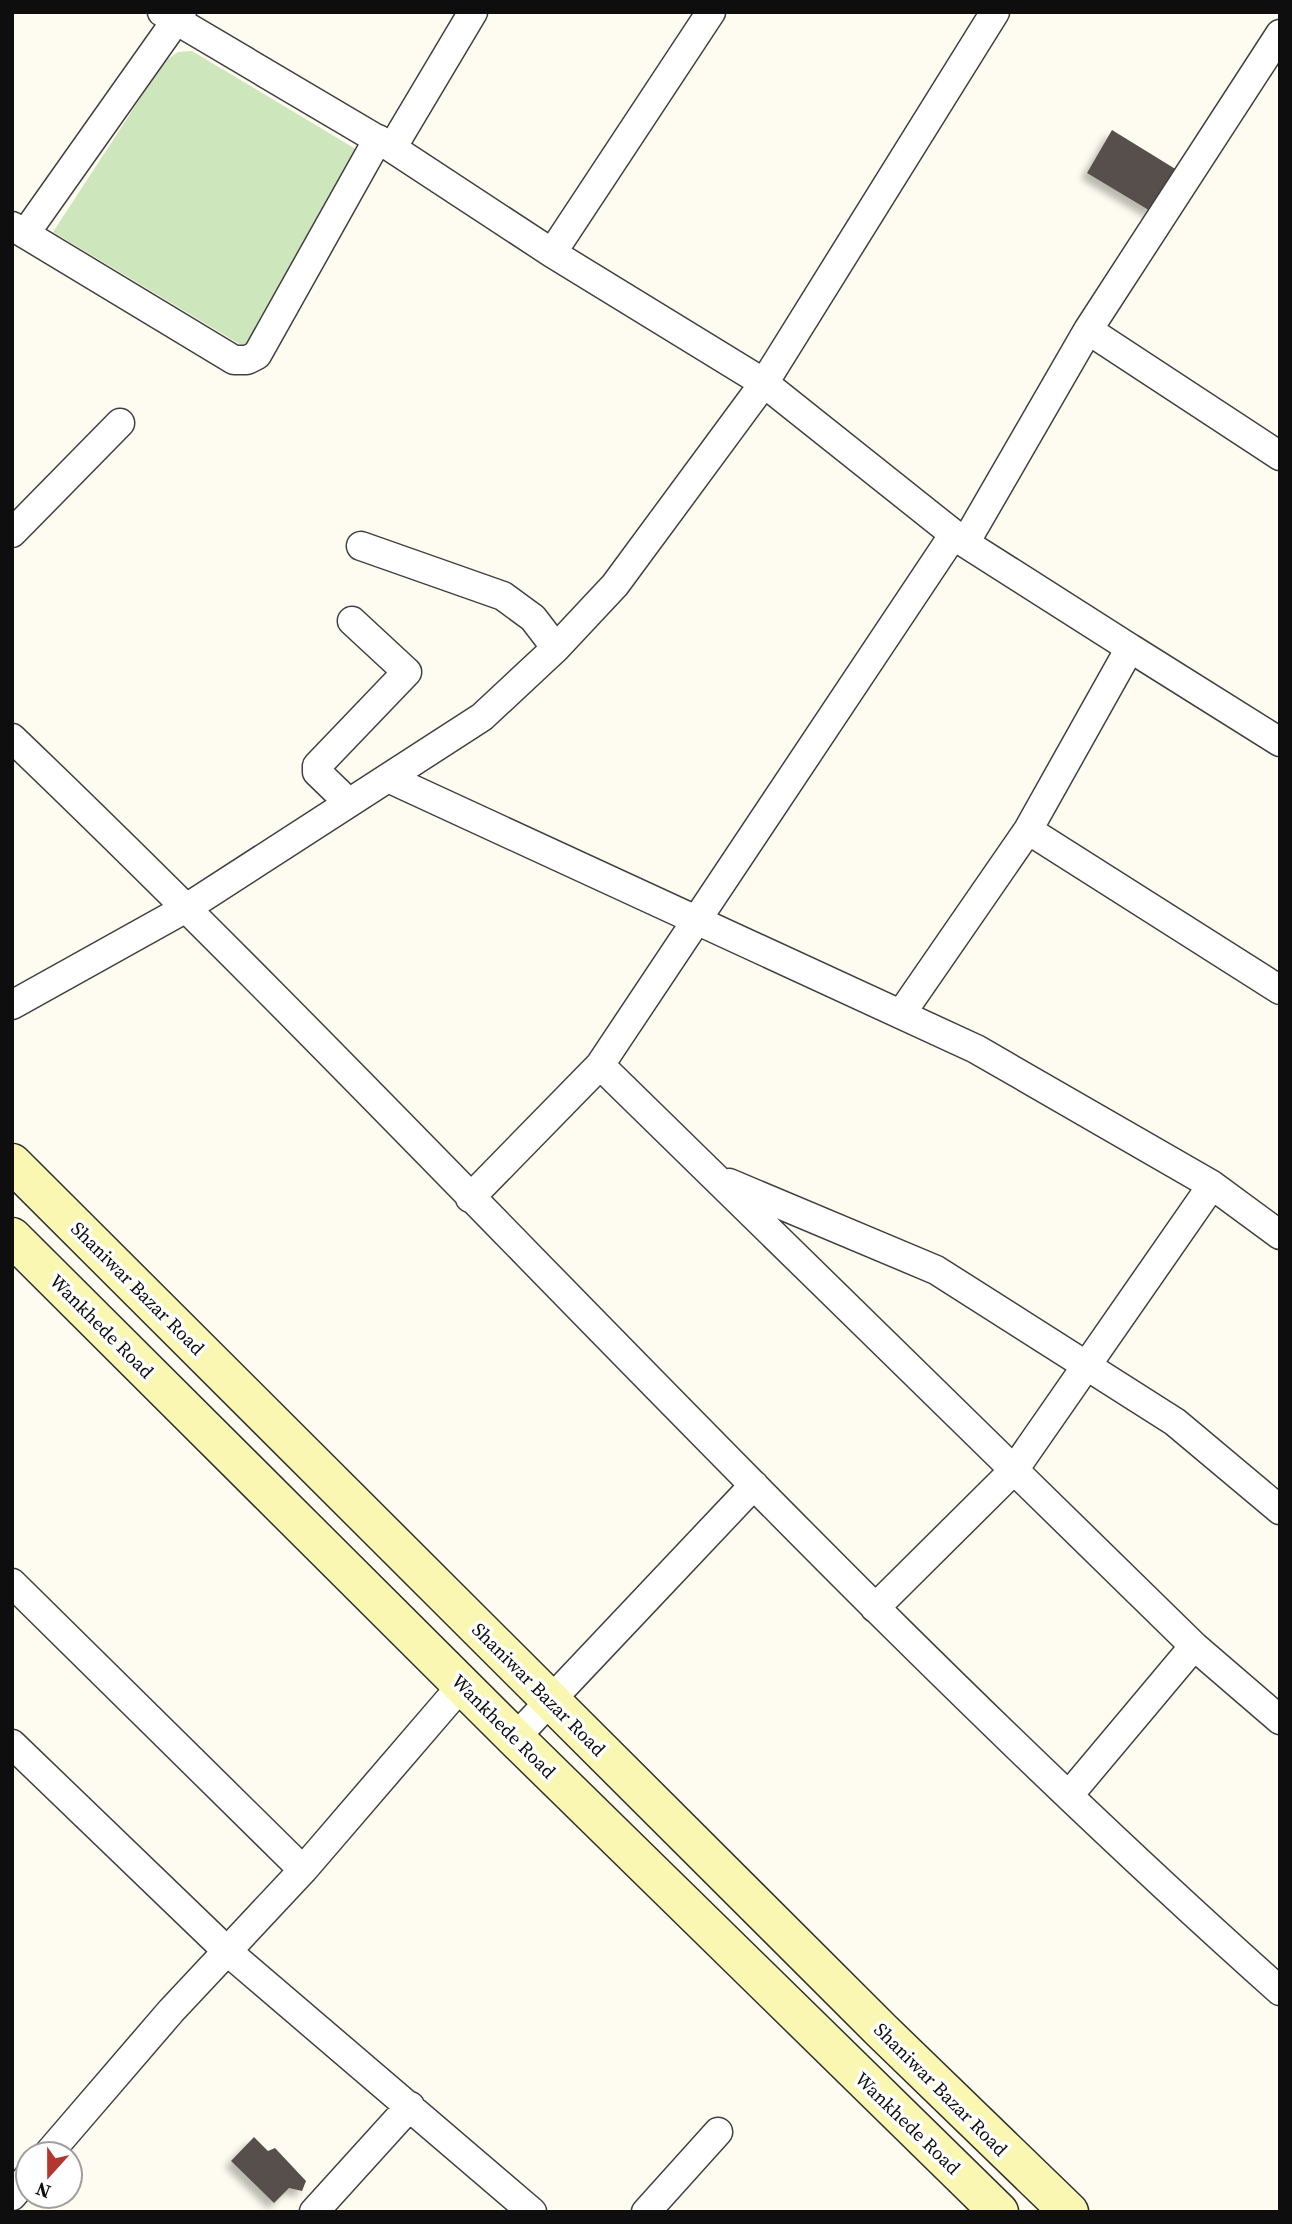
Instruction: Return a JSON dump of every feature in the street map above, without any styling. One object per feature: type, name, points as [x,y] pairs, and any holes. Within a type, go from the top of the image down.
[{"type":"main road","name":"Shaniwar Bazar Road","points":[[12,1163],[552,1702],[1069,2212]]},
{"type":"main road","name":"Wankhede Road","points":[[12,1237],[515,1738],[1000,2212]]},
{"type":"main road","points":[[1000,2212],[1033,2178]]},
{"type":"street","points":[[473,12],[385,144],[257,355],[247,360],[234,360],[19,230],[173,15],[385,144],[552,253],[764,383],[960,539],[1280,742]]},
{"type":"street","points":[[552,253],[711,12]]},
{"type":"street","points":[[12,1005],[188,907],[482,717],[556,648],[615,585],[764,383],[990,14]]},
{"type":"street","points":[[470,1198],[600,1065],[696,919],[960,539],[1088,330],[1280,34]]},
{"type":"street","points":[[1088,330],[1278,452]]},
{"type":"street","points":[[12,533],[120,423]]},
{"type":"street","points":[[361,546],[503,596],[533,618],[556,648]]},
{"type":"street","points":[[349,803],[317,772],[317,766],[407,672],[352,621]]},
{"type":"street","points":[[901,1014],[1028,830],[1130,648]]},
{"type":"street","points":[[12,738],[188,907],[470,1198],[875,1608],[1069,1795],[1280,1991]]},
{"type":"street","points":[[388,778],[976,1049],[1212,1185],[1280,1235]]},
{"type":"street","points":[[1028,830],[1280,990]]},
{"type":"street","points":[[600,1065],[1194,1646],[1280,1720]]},
{"type":"street","points":[[714,1177],[936,1270],[1175,1422],[1280,1510]]},
{"type":"street","points":[[875,1608],[1014,1470],[1212,1185]]},
{"type":"street","points":[[515,1738],[552,1702],[754,1485]]},
{"type":"street","points":[[12,1583],[303,1870]]},
{"type":"street","points":[[1069,1795],[1194,1646]]},
{"type":"street","points":[[60,2140],[171,2011],[303,1870],[462,1685]]},
{"type":"street","points":[[12,1744],[227,1951],[532,2212]]},
{"type":"street","points":[[314,2212],[410,2106]]},
{"type":"street","points":[[646,2212],[718,2132]]},
{"type":"green space","points":[[192,51],[354,148],[360,155],[250,343],[241,345],[53,232],[164,62],[178,52]]},
{"type":"building","points":[[1112,130],[1177,170],[1152,212],[1087,173]]},
{"type":"building","points":[[254,2137],[268,2151],[275,2148],[306,2181],[302,2191],[289,2188],[274,2203],[231,2161]]}]
